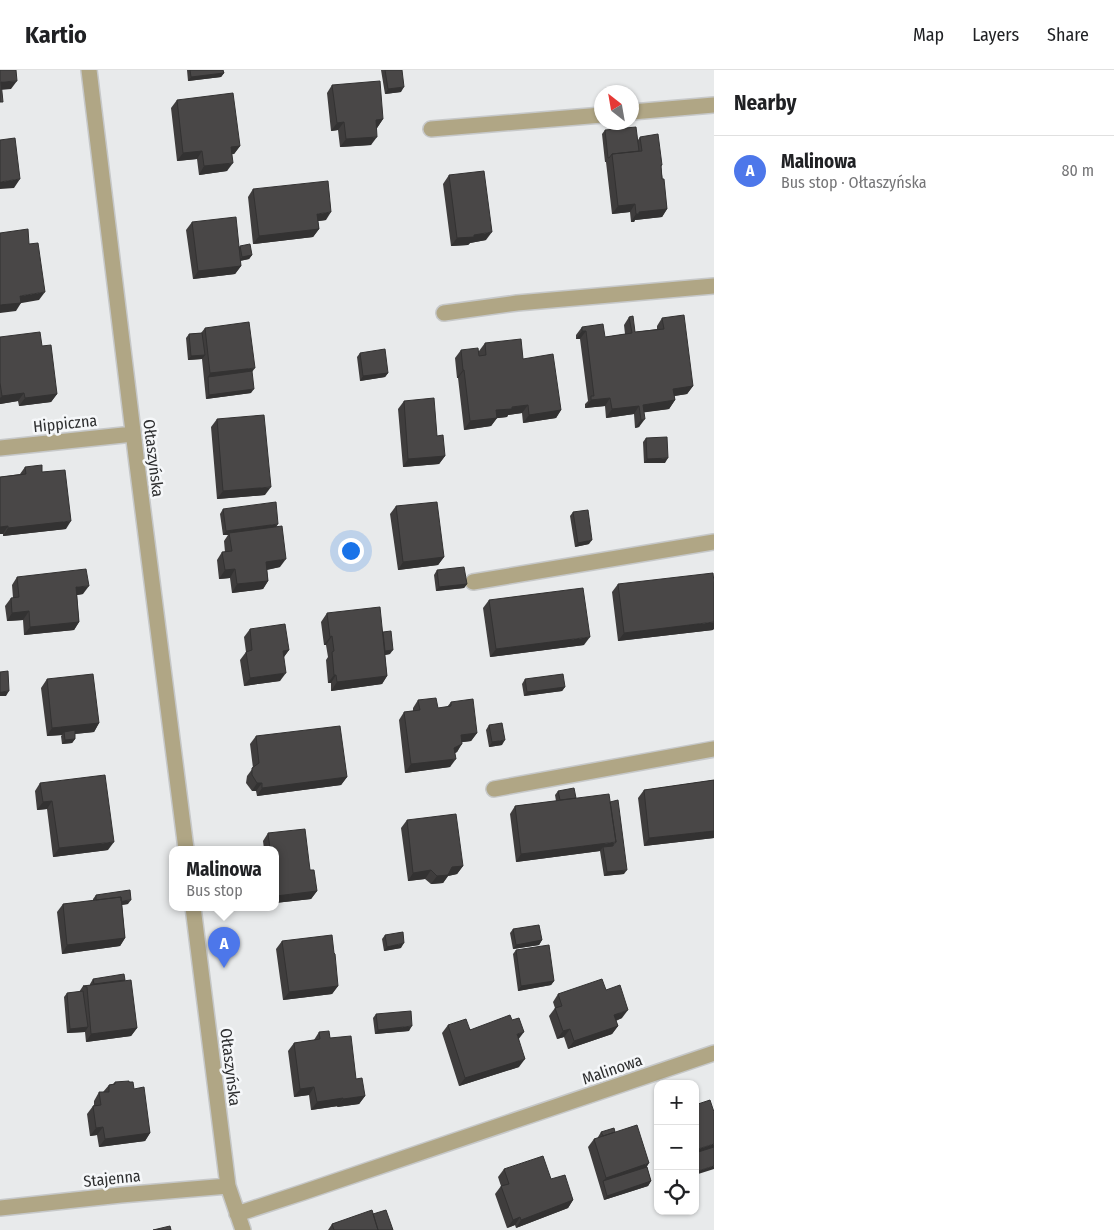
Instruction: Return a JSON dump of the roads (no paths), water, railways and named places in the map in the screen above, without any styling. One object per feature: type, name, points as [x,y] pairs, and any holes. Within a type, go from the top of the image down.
[{"type":"street","name":"Ołtaszyńska","points":[[89,70],[186,846]]},
{"type":"street","points":[[639,111],[714,105]]},
{"type":"street","points":[[431,129],[594,116]]},
{"type":"street","points":[[444,313],[517,303],[714,286]]},
{"type":"street","name":"Hippiczna","points":[[0,448],[133,434]]},
{"type":"street","points":[[473,582],[714,542]]},
{"type":"street","points":[[494,789],[714,749]]},
{"type":"street","name":"Ołtaszyńska","points":[[194,911],[228,1186],[243,1230]]},
{"type":"street","name":"Malinowa","points":[[237,1214],[714,1053]]},
{"type":"street","name":"Stajenna","points":[[0,1208],[228,1186]]},
{"type":"place","name":"Malinowa","points":[[224,968]]}]
